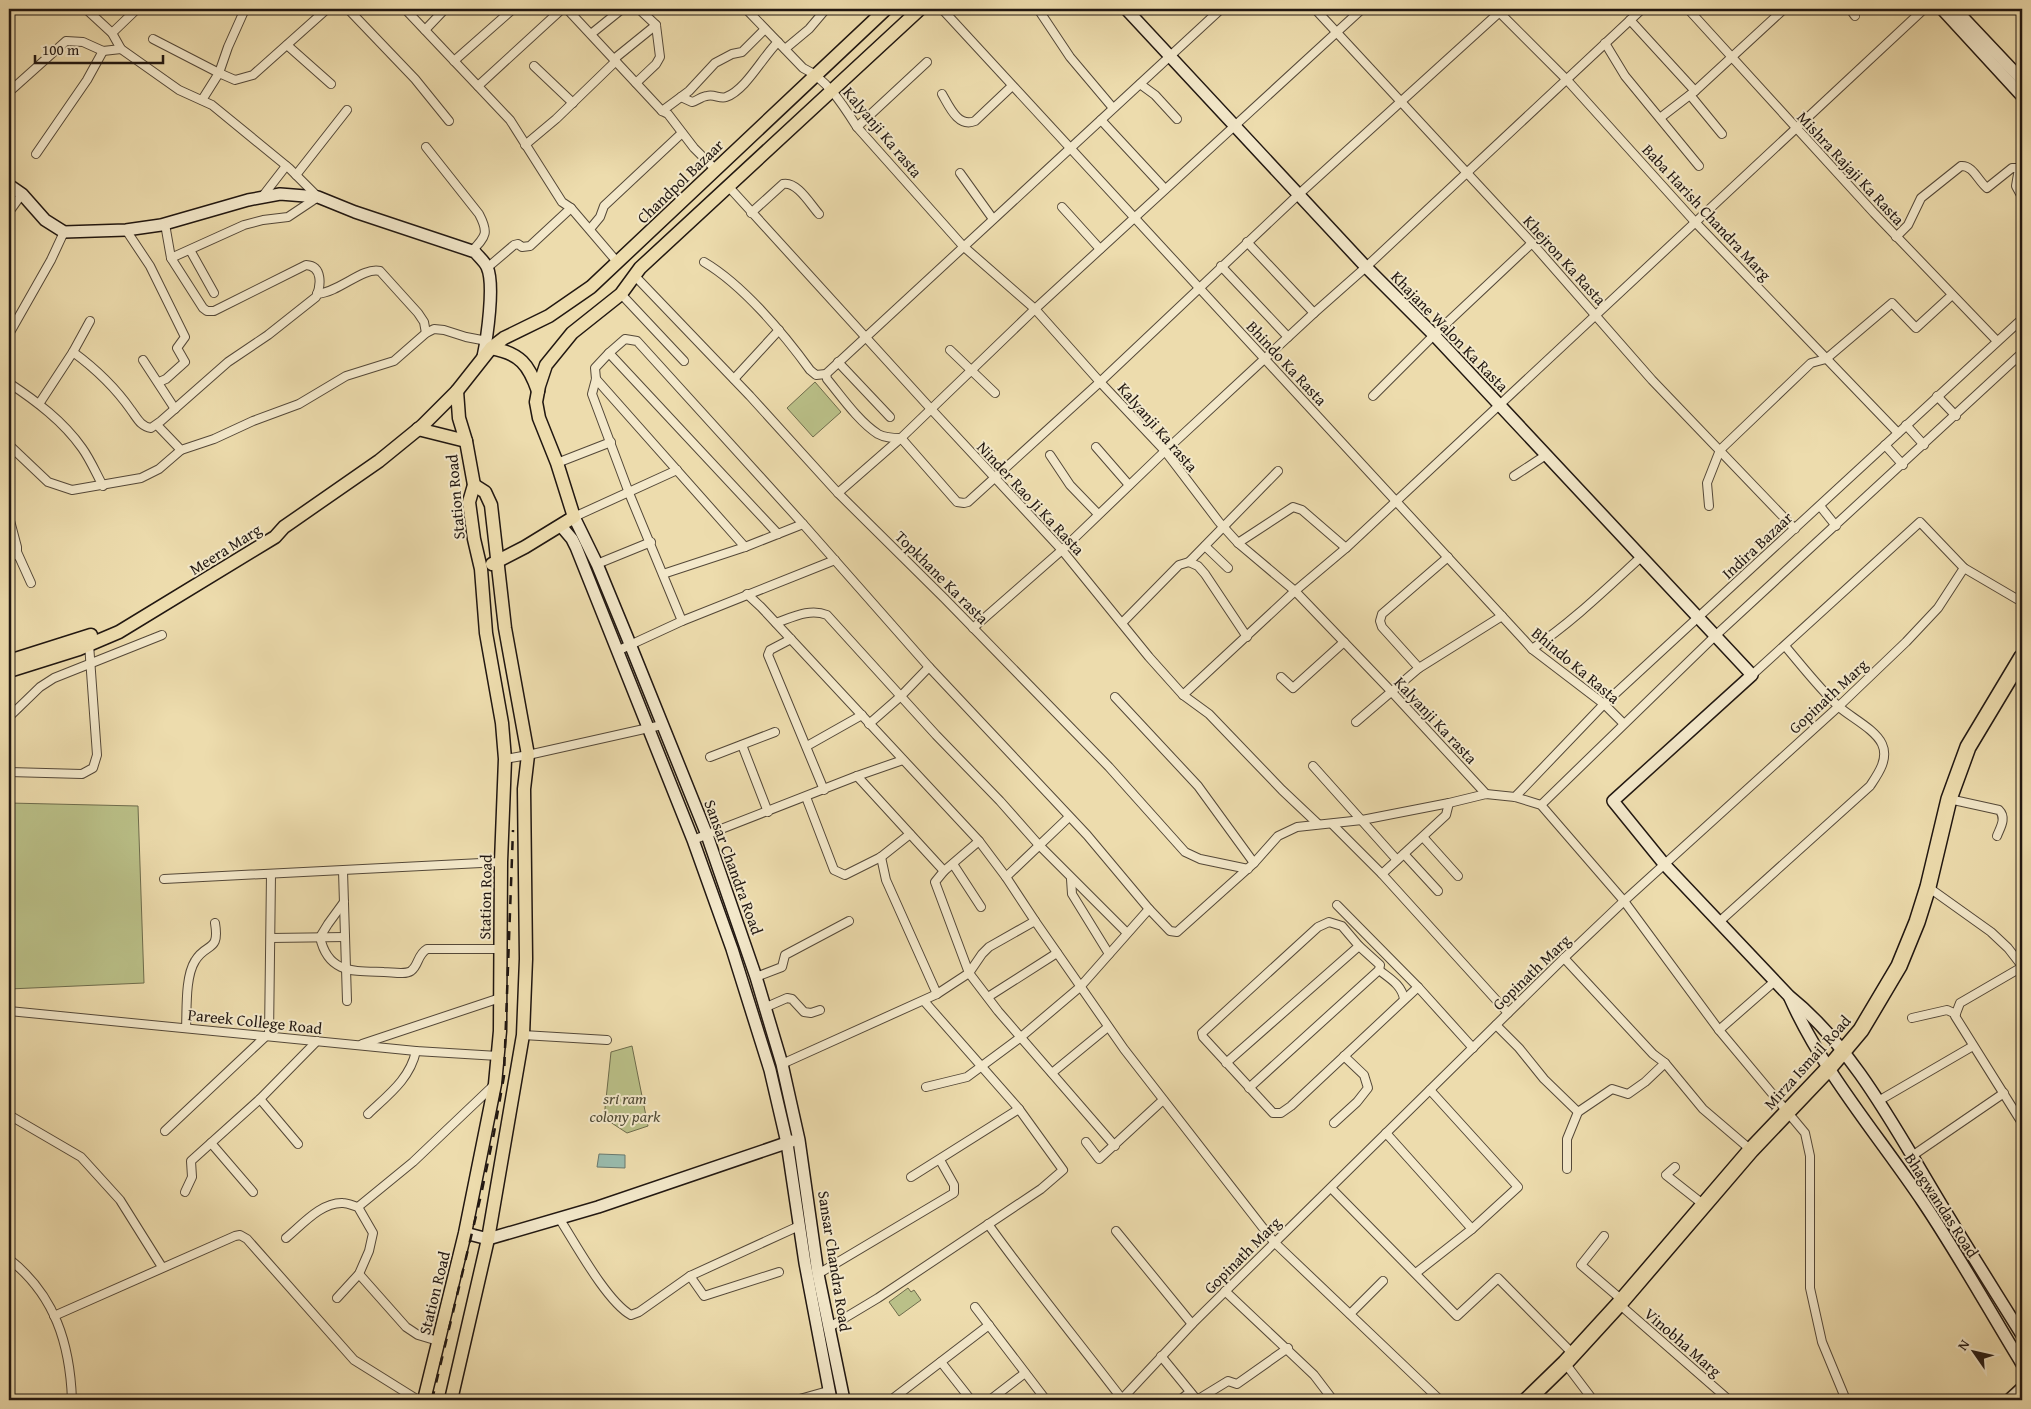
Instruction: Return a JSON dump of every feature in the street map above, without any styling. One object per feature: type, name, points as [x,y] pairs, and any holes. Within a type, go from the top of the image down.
[{"type":"highway","name":"Mirza Ismail Road","points":[[1527,1400],[1621,1302],[1751,1150],[1829,1068],[1861,1030],[1899,966],[1928,887],[1949,799],[1968,748],[2022,657]]},
{"type":"main road","name":"Chandpol Bazaar","points":[[284,527],[379,461],[418,430],[457,391],[487,348],[549,316],[591,287],[886,9]]},
{"type":"main road","points":[[621,294],[634,275],[920,9]]},
{"type":"main road","name":"Sansar Chandra Road","points":[[574,517],[557,463],[539,418],[536,402],[538,391],[546,365],[572,333],[621,294]]},
{"type":"main road","points":[[487,348],[507,351],[523,360],[534,378],[538,391]]},
{"type":"main road","name":"Station Road","points":[[424,1400],[466,1233],[495,1084],[500,998],[501,862],[505,759],[502,723],[486,634],[481,569],[474,539],[469,502],[474,485],[466,441],[459,418],[457,391]]},
{"type":"main road","points":[[418,430],[466,441]]},
{"type":"main road","points":[[451,1400],[488,1239],[523,1035],[526,959],[524,790],[528,756],[505,628],[490,504],[485,492],[474,485]]},
{"type":"main road","points":[[481,569],[525,547],[574,517]]},
{"type":"main road","name":"Meera Marg","points":[[9,671],[90,644],[119,632],[157,611],[274,537],[284,527]]},
{"type":"main road","name":"Meera Marg","points":[[9,661],[108,629],[155,602],[273,528],[284,527]]},
{"type":"street","points":[[86,9],[112,33],[121,49],[179,90],[212,105],[286,166],[318,197]]},
{"type":"street","points":[[112,33],[136,9]]},
{"type":"street","points":[[202,100],[219,73],[245,9]]},
{"type":"street","points":[[153,39],[235,80],[249,77],[259,71],[328,9]]},
{"type":"street","points":[[348,9],[450,120]]},
{"type":"street","points":[[405,9],[510,120],[562,202],[571,208],[618,263]]},
{"type":"street","points":[[425,30],[446,9]]},
{"type":"street","points":[[454,60],[513,9]]},
{"type":"street","points":[[478,86],[562,9]]},
{"type":"street","points":[[567,9],[662,111],[668,114],[694,148],[715,169]]},
{"type":"street","points":[[591,34],[622,9]]},
{"type":"street","points":[[636,83],[656,64],[660,57],[656,25],[639,9]]},
{"type":"street","name":"Kalyanji Ka rasta","points":[[746,9],[803,68],[816,74],[845,108],[857,128],[963,246],[1035,309],[1165,451],[1223,527],[1238,543],[1295,591],[1486,794]]},
{"type":"street","points":[[785,49],[809,28],[826,9]]},
{"type":"street","name":"Bhindo Ka Rasta","points":[[942,9],[1135,216],[1198,287],[1532,649],[1604,704],[1623,724]]},
{"type":"street","points":[[1038,9],[1070,57],[1113,108]]},
{"type":"street","name":"Khajane Walon Ka Rasta","points":[[1126,9],[1298,195],[1434,335],[1752,675]]},
{"type":"street","points":[[704,262],[722,274],[779,330],[810,370],[816,374],[826,374],[1221,9]]},
{"type":"street","name":"Khejron Ka Rasta","points":[[1314,9],[1337,31],[1400,102],[1532,243],[1652,380],[1795,529]]},
{"type":"street","points":[[838,493],[901,438],[1035,309],[1362,9]]},
{"type":"street","points":[[973,628],[1062,550],[1264,358],[1366,267],[1465,172],[1642,9]]},
{"type":"street","name":"Mishra Rajaji Ka Rasta","points":[[1688,9],[1896,237],[1997,341]]},
{"type":"street","points":[[1660,118],[1692,93],[1784,9]]},
{"type":"street","points":[[1850,9],[1855,16]]},
{"type":"street","points":[[1183,695],[1295,591],[1346,548],[1395,500],[1499,406],[1924,9]]},
{"type":"street","points":[[1942,9],[2022,96]]},
{"type":"street","points":[[1956,9],[2022,80]]},
{"type":"street","points":[[826,374],[827,379],[864,422],[878,434],[890,438],[901,438],[957,502],[968,502],[1100,382],[1198,287],[1500,10]]},
{"type":"street","name":"Baba Harish Chandra Marg","points":[[1500,10],[1567,80],[1695,222],[1898,433]]},
{"type":"street","points":[[1630,20],[1692,93],[1722,134]]},
{"type":"street","points":[[525,145],[573,103],[615,60],[656,25]]},
{"type":"street","points":[[662,111],[681,97],[716,63],[732,54],[742,52],[766,29]]},
{"type":"street","points":[[10,89],[66,40],[84,42],[103,51],[121,49]]},
{"type":"street","points":[[681,97],[692,102],[708,95],[721,98],[728,96],[756,70],[765,55],[778,42]]},
{"type":"street","points":[[1605,43],[1625,76],[1699,166]]},
{"type":"street","points":[[288,45],[331,84]]},
{"type":"street","points":[[36,154],[87,80],[103,51]]},
{"type":"street","points":[[857,128],[927,62]]},
{"type":"street","points":[[534,66],[573,103]]},
{"type":"street","points":[[1140,84],[1155,95],[1177,119]]},
{"type":"street","points":[[942,94],[957,118],[969,124],[1012,86]]},
{"type":"street","points":[[296,175],[347,110]]},
{"type":"street","points":[[1101,120],[1165,189]]},
{"type":"street","points":[[590,229],[600,217],[604,206],[682,132]]},
{"type":"street","points":[[426,147],[479,214],[485,225],[486,233],[483,239],[472,251]]},
{"type":"street","points":[[262,197],[286,166]]},
{"type":"street","points":[[1896,237],[1908,225],[1921,198],[1961,166],[1970,168],[1987,188],[2012,168],[2022,168]]},
{"type":"street","points":[[2022,168],[2018,174],[2016,186],[2022,197]]},
{"type":"street","points":[[960,173],[993,219]]},
{"type":"street","points":[[752,213],[783,184],[787,183],[792,184],[819,214]]},
{"type":"street","points":[[9,185],[22,194],[45,220],[64,232],[126,230],[165,224],[262,197],[280,194],[318,197],[355,212],[475,252],[488,268],[491,287],[487,348],[466,337],[434,329],[426,333],[394,362],[346,376],[299,404],[253,421],[214,439],[181,450],[159,469],[141,478],[72,490],[54,486],[9,446]]},
{"type":"street","name":"Ninder Rao Ji Ka Rasta","points":[[728,186],[930,409],[1062,550],[1149,658],[1183,695],[1209,714],[1282,790],[1318,824]]},
{"type":"street","points":[[9,212],[22,194]]},
{"type":"street","points":[[171,258],[244,225],[263,220],[288,217],[318,197]]},
{"type":"street","points":[[1062,206],[1100,249]]},
{"type":"street","points":[[488,268],[514,245],[530,246],[571,208]]},
{"type":"street","points":[[165,224],[171,258],[203,308],[207,311],[214,311],[306,265],[311,265],[318,271],[321,282],[317,294]]},
{"type":"street","points":[[126,230],[150,266],[186,337],[177,348],[185,362],[166,379],[159,382]]},
{"type":"street","points":[[9,334],[52,260],[64,232]]},
{"type":"street","points":[[1247,242],[1314,312]]},
{"type":"street","points":[[1374,396],[1434,335],[1532,243]]},
{"type":"street","points":[[190,250],[214,293]]},
{"type":"street","points":[[1221,266],[1288,337]]},
{"type":"street","points":[[73,352],[98,371],[120,394],[142,425],[150,428],[157,425],[228,362],[268,335],[317,294],[335,290],[364,273],[375,270],[380,271],[418,313],[424,322],[426,333]]},
{"type":"street","name":"Topkhane Ka rasta","points":[[634,275],[734,379],[838,493],[1109,768],[1185,852],[1200,859],[1251,866]]},
{"type":"street","points":[[621,294],[684,361]]},
{"type":"street","points":[[1709,506],[1707,483],[1720,450],[1811,363],[1826,359],[1892,304],[1916,328],[1952,296]]},
{"type":"street","name":"Indira Bazaar","points":[[1515,797],[1604,704],[2022,319]]},
{"type":"street","points":[[39,404],[73,352],[90,321]]},
{"type":"street","points":[[734,379],[779,330]]},
{"type":"street","points":[[682,621],[651,542],[629,493],[592,394],[596,379],[595,368],[625,339],[637,341],[803,524],[929,667],[1087,835],[1170,931],[1178,932],[1251,866],[1278,836],[1296,827],[1318,824],[1333,825],[1362,820],[1486,794],[1515,797],[1541,805],[1624,901],[1719,1030],[1805,1133],[1810,1156],[1810,1288],[1822,1342],[1846,1400]]},
{"type":"street","points":[[950,350],[995,393]]},
{"type":"street","points":[[609,353],[778,534]]},
{"type":"street","points":[[1541,805],[1715,636],[1903,465],[2022,353]]},
{"type":"street","points":[[143,360],[175,409]]},
{"type":"street","points":[[838,362],[890,417]]},
{"type":"street","points":[[596,379],[745,547]]},
{"type":"street","points":[[9,384],[39,404],[82,448],[103,486]]},
{"type":"street","points":[[1937,396],[1956,416]]},
{"type":"street","points":[[157,425],[181,450]]},
{"type":"street","points":[[1906,426],[1924,445]]},
{"type":"street","points":[[557,463],[611,442]]},
{"type":"street","points":[[1885,445],[1903,465]]},
{"type":"street","points":[[1096,447],[1129,485]]},
{"type":"street","points":[[1050,455],[1070,485],[1098,514]]},
{"type":"street","points":[[1514,476],[1546,456]]},
{"type":"street","points":[[574,517],[677,470]]},
{"type":"street","points":[[1122,623],[1179,565],[1189,562],[1278,471]]},
{"type":"street","points":[[1820,506],[1836,526]]},
{"type":"street","points":[[1238,543],[1293,507],[1302,510],[1346,548]]},
{"type":"street","points":[[9,517],[17,552],[31,583]]},
{"type":"street","name":"Sansar Chandra Road","points":[[574,517],[597,564],[707,835],[756,977],[782,1064],[799,1140],[818,1274],[844,1400]]},
{"type":"street","points":[[1789,996],[1665,865],[1613,800],[1920,522],[1964,568],[2022,602]]},
{"type":"street","points":[[663,574],[745,547],[803,524]]},
{"type":"street","name":"Sansar Chandra Road","points":[[561,526],[572,538],[576,547],[647,729],[693,840],[732,949],[767,1061],[787,1143],[799,1226],[829,1395]]},
{"type":"street","points":[[597,564],[651,542]]},
{"type":"street","points":[[1205,546],[1228,568]]},
{"type":"street","points":[[9,560],[17,552]]},
{"type":"street","points":[[1419,668],[1382,626],[1380,621],[1382,614],[1448,557]]},
{"type":"street","points":[[1532,649],[1599,596],[1641,557]]},
{"type":"street","points":[[617,651],[746,594],[835,560]]},
{"type":"street","points":[[1189,562],[1198,566],[1247,637]]},
{"type":"street","name":"Gopinath Marg","points":[[1121,1400],[1161,1356],[1274,1242],[1564,958],[1624,901],[1838,707],[1906,642],[1938,608],[1964,568]]},
{"type":"street","points":[[746,594],[776,623],[980,841],[1108,1027],[1274,1242],[1440,1400]]},
{"type":"street","points":[[776,623],[810,612],[819,612],[827,615],[1038,844],[1127,934]]},
{"type":"street","points":[[1356,722],[1390,690],[1419,668],[1502,616]]},
{"type":"street","points":[[9,717],[40,687],[54,678],[162,635]]},
{"type":"street","points":[[791,639],[770,650],[768,655],[824,790]]},
{"type":"street","points":[[1281,677],[1293,688],[1344,642]]},
{"type":"street","points":[[9,772],[82,774],[93,768],[97,755],[90,644]]},
{"type":"street","points":[[1719,922],[1870,786],[1881,770],[1884,754],[1882,744],[1875,735],[1838,707],[1785,646]]},
{"type":"street","points":[[869,724],[901,696],[929,667]]},
{"type":"street","points":[[1115,697],[1198,786],[1251,866]]},
{"type":"street","points":[[807,746],[862,715]]},
{"type":"street","points":[[505,759],[528,756],[662,725]]},
{"type":"street","points":[[710,757],[775,732]]},
{"type":"street","points":[[742,745],[768,812]]},
{"type":"street","points":[[693,840],[903,760]]},
{"type":"street","points":[[1313,766],[1397,860]]},
{"type":"street","points":[[857,776],[944,871]]},
{"type":"street","points":[[806,797],[834,870],[845,874],[881,857],[910,834]]},
{"type":"street","points":[[1949,799],[1999,810],[2003,814],[2004,819],[1997,836]]},
{"type":"street","points":[[1382,874],[1446,815],[1449,803]]},
{"type":"street","points":[[1006,877],[1038,844],[1069,817]]},
{"type":"street","points":[[1333,825],[1382,874],[1508,1013]]},
{"type":"street","points":[[1423,837],[1458,876]]},
{"type":"street","points":[[980,841],[944,871],[935,882],[935,887],[969,973],[1021,1037],[1115,1146]]},
{"type":"street","points":[[1404,854],[1438,891]]},
{"type":"street","points":[[881,857],[886,880],[937,994]]},
{"type":"street","points":[[164,879],[501,862]]},
{"type":"street","points":[[953,864],[980,907]]},
{"type":"street","points":[[343,871],[347,1001]]},
{"type":"street","points":[[166,1131],[267,1036],[272,874]]},
{"type":"street","points":[[1072,879],[1072,894],[1109,954]]},
{"type":"street","points":[[1928,887],[1991,932],[2008,948],[2022,966],[1960,1003],[1956,1014]]},
{"type":"street","points":[[344,902],[320,937],[323,951],[346,971],[406,973],[415,967],[418,957],[427,949],[500,949]]},
{"type":"street","points":[[1337,905],[1418,987],[1474,1048]]},
{"type":"street","points":[[926,1087],[967,1077],[1021,1037],[1080,986],[1149,909]]},
{"type":"street","points":[[756,977],[782,967],[785,955],[849,921]]},
{"type":"street","points":[[782,1064],[937,994],[969,973],[989,947],[1035,921]]},
{"type":"street","points":[[1249,1088],[1379,970],[1380,965],[1359,946],[1342,926],[1329,922],[1318,927],[1202,1033],[1203,1037],[1226,1063],[1249,1088],[1273,1113],[1281,1113],[1291,1106],[1418,987]]},
{"type":"street","points":[[186,1028],[191,969],[199,955],[214,944],[217,934],[215,923]]},
{"type":"street","points":[[271,938],[346,937]]},
{"type":"street","points":[[1226,1063],[1359,946]]},
{"type":"street","points":[[988,997],[1057,953]]},
{"type":"street","points":[[1564,958],[1653,1054],[1664,1063],[1703,1109],[1751,1150]]},
{"type":"street","points":[[1379,970],[1397,984],[1404,993],[1404,999]]},
{"type":"street","points":[[1719,1030],[1775,981]]},
{"type":"street","name":"Bhagwandas Road","points":[[1789,996],[1806,1010],[1880,1100],[2022,1336]]},
{"type":"street","name":"Bhagwandas Road","points":[[1789,996],[1803,1026],[1829,1068],[1924,1203],[2022,1364]]},
{"type":"street","points":[[358,1045],[500,998]]},
{"type":"street","points":[[764,1008],[787,998],[792,999],[804,1012],[811,1013],[820,1010]]},
{"type":"street","points":[[828,1328],[878,1298],[1041,1189],[1063,1170],[1019,1109],[924,1001]]},
{"type":"street","points":[[1912,1018],[1947,1010],[1956,1014],[2022,1123]]},
{"type":"street","name":"Pareek College Road","points":[[9,1011],[416,1051],[498,1056]]},
{"type":"street","points":[[1496,1025],[1519,1048],[1544,1079],[1578,1112]]},
{"type":"street","points":[[1052,1073],[1108,1027]]},
{"type":"street","points":[[523,1035],[607,1040]]},
{"type":"street","points":[[186,1192],[192,1176],[191,1161],[260,1099],[317,1041]]},
{"type":"street","points":[[1880,1100],[1974,1046]]},
{"type":"street","points":[[368,1114],[403,1081],[414,1064],[416,1051]]},
{"type":"street","points":[[1334,1123],[1357,1102],[1368,1088],[1364,1075],[1344,1056]]},
{"type":"street","points":[[1567,1169],[1567,1138],[1578,1112],[1612,1088],[1628,1094],[1645,1082],[1664,1063]]},
{"type":"street","points":[[358,1207],[413,1162],[495,1084]]},
{"type":"street","points":[[1416,1273],[1472,1229],[1518,1187],[1430,1090]]},
{"type":"street","points":[[1912,1156],[2004,1093]]},
{"type":"street","points":[[260,1099],[298,1144]]},
{"type":"street","points":[[1086,1142],[1098,1159],[1115,1146],[1163,1100]]},
{"type":"street","points":[[911,1177],[1019,1109]]},
{"type":"street","points":[[9,1115],[81,1157],[120,1200],[162,1267]]},
{"type":"street","points":[[1386,1133],[1472,1229]]},
{"type":"street","points":[[466,1233],[488,1239],[675,1182],[799,1140]]},
{"type":"street","points":[[211,1143],[253,1192]]},
{"type":"street","points":[[818,1274],[954,1192],[954,1185],[940,1160]]},
{"type":"street","points":[[1674,1167],[1666,1175],[1704,1205]]},
{"type":"street","points":[[1331,1188],[1457,1316],[1498,1278],[1569,1358],[1593,1400]]},
{"type":"street","points":[[286,1238],[319,1210],[343,1203],[358,1207],[373,1233],[369,1251],[360,1274],[338,1298]]},
{"type":"street","points":[[559,1218],[602,1284],[623,1311],[631,1315],[639,1312],[690,1276],[799,1226]]},
{"type":"street","points":[[988,1224],[1035,1289],[1081,1345],[1121,1400]]},
{"type":"street","points":[[1116,1231],[1192,1324]]},
{"type":"street","points":[[54,1316],[162,1267],[240,1235],[247,1238],[354,1360],[418,1400]]},
{"type":"street","name":"Vinobha Marg","points":[[1604,1236],[1582,1265],[1729,1400]]},
{"type":"street","points":[[9,1259],[36,1286],[54,1316],[68,1355],[72,1400]]},
{"type":"street","points":[[690,1276],[704,1296],[779,1272]]},
{"type":"street","points":[[360,1274],[406,1327],[418,1335],[438,1340]]},
{"type":"street","points":[[1350,1314],[1383,1282]]},
{"type":"street","points":[[1225,1291],[1288,1348],[1314,1375],[1332,1400]]},
{"type":"street","points":[[975,1307],[1046,1400]]},
{"type":"street","points":[[891,1400],[989,1325]]},
{"type":"street","points":[[1161,1356],[1197,1400],[1228,1382],[1237,1384],[1288,1348]]},
{"type":"street","points":[[941,1362],[971,1400]]},
{"type":"street","points":[[990,1400],[1025,1373]]},
{"type":"street","points":[[2009,1400],[2022,1388]]},
{"type":"street","points":[[1180,1400],[1190,1392]]},
{"type":"street","points":[[796,1400],[829,1395]]},
{"type":"green space","points":[[815,382],[841,412],[813,437],[787,408]]},
{"type":"green space","points":[[9,803],[138,806],[144,983],[9,989]]},
{"type":"green space","name":"sri ram colony park","points":[[632,1046],[648,1126],[627,1133],[604,1118],[611,1052]]},
{"type":"green space","points":[[908,1288],[911,1292],[914,1290],[921,1300],[899,1316],[889,1302]]},
{"type":"shaded area","points":[[599,1154],[625,1155],[625,1168],[597,1167]]},
{"type":"railway","points":[[432,1400],[481,1195],[504,1076],[513,830]]}]
